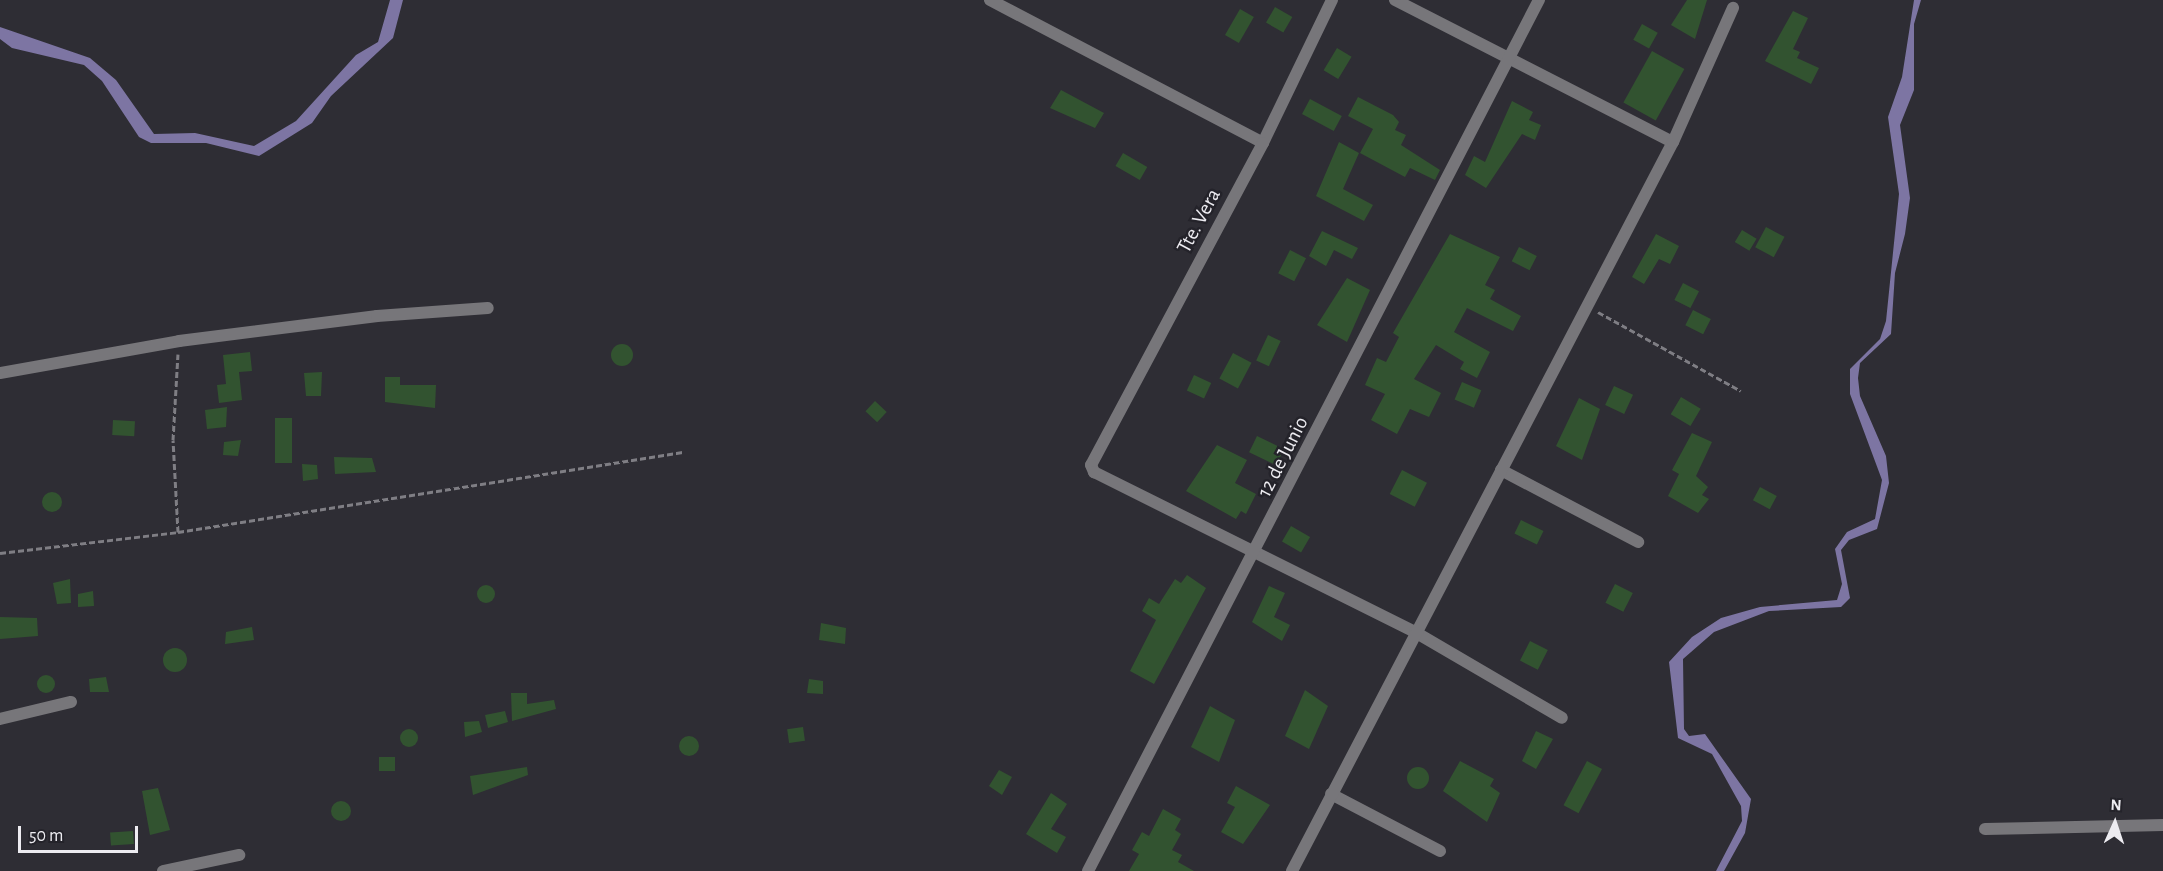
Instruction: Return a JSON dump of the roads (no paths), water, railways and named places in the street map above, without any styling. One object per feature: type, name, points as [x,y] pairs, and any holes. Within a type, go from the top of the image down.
[{"type":"street","points":[[990,0],[1263,143]]},
{"type":"street","name":"Tte. Vera","points":[[1256,552],[1094,472],[1093,458],[1263,143],[1332,0]]},
{"type":"street","points":[[1395,0],[1673,142]]},
{"type":"street","name":"12 de Junio","points":[[1088,871],[1256,552],[1539,0]]},
{"type":"street","points":[[1292,871],[1673,142],[1733,8]]},
{"type":"street","points":[[0,373],[179,341],[376,316],[488,308]]},
{"type":"street","points":[[1501,470],[1638,542]]},
{"type":"street","points":[[1256,552],[1415,632],[1562,718]]},
{"type":"street","points":[[0,719],[71,702]]},
{"type":"street","points":[[1331,794],[1440,851]]},
{"type":"street","points":[[1985,829],[2163,825]]},
{"type":"street","points":[[163,871],[239,855]]}]
